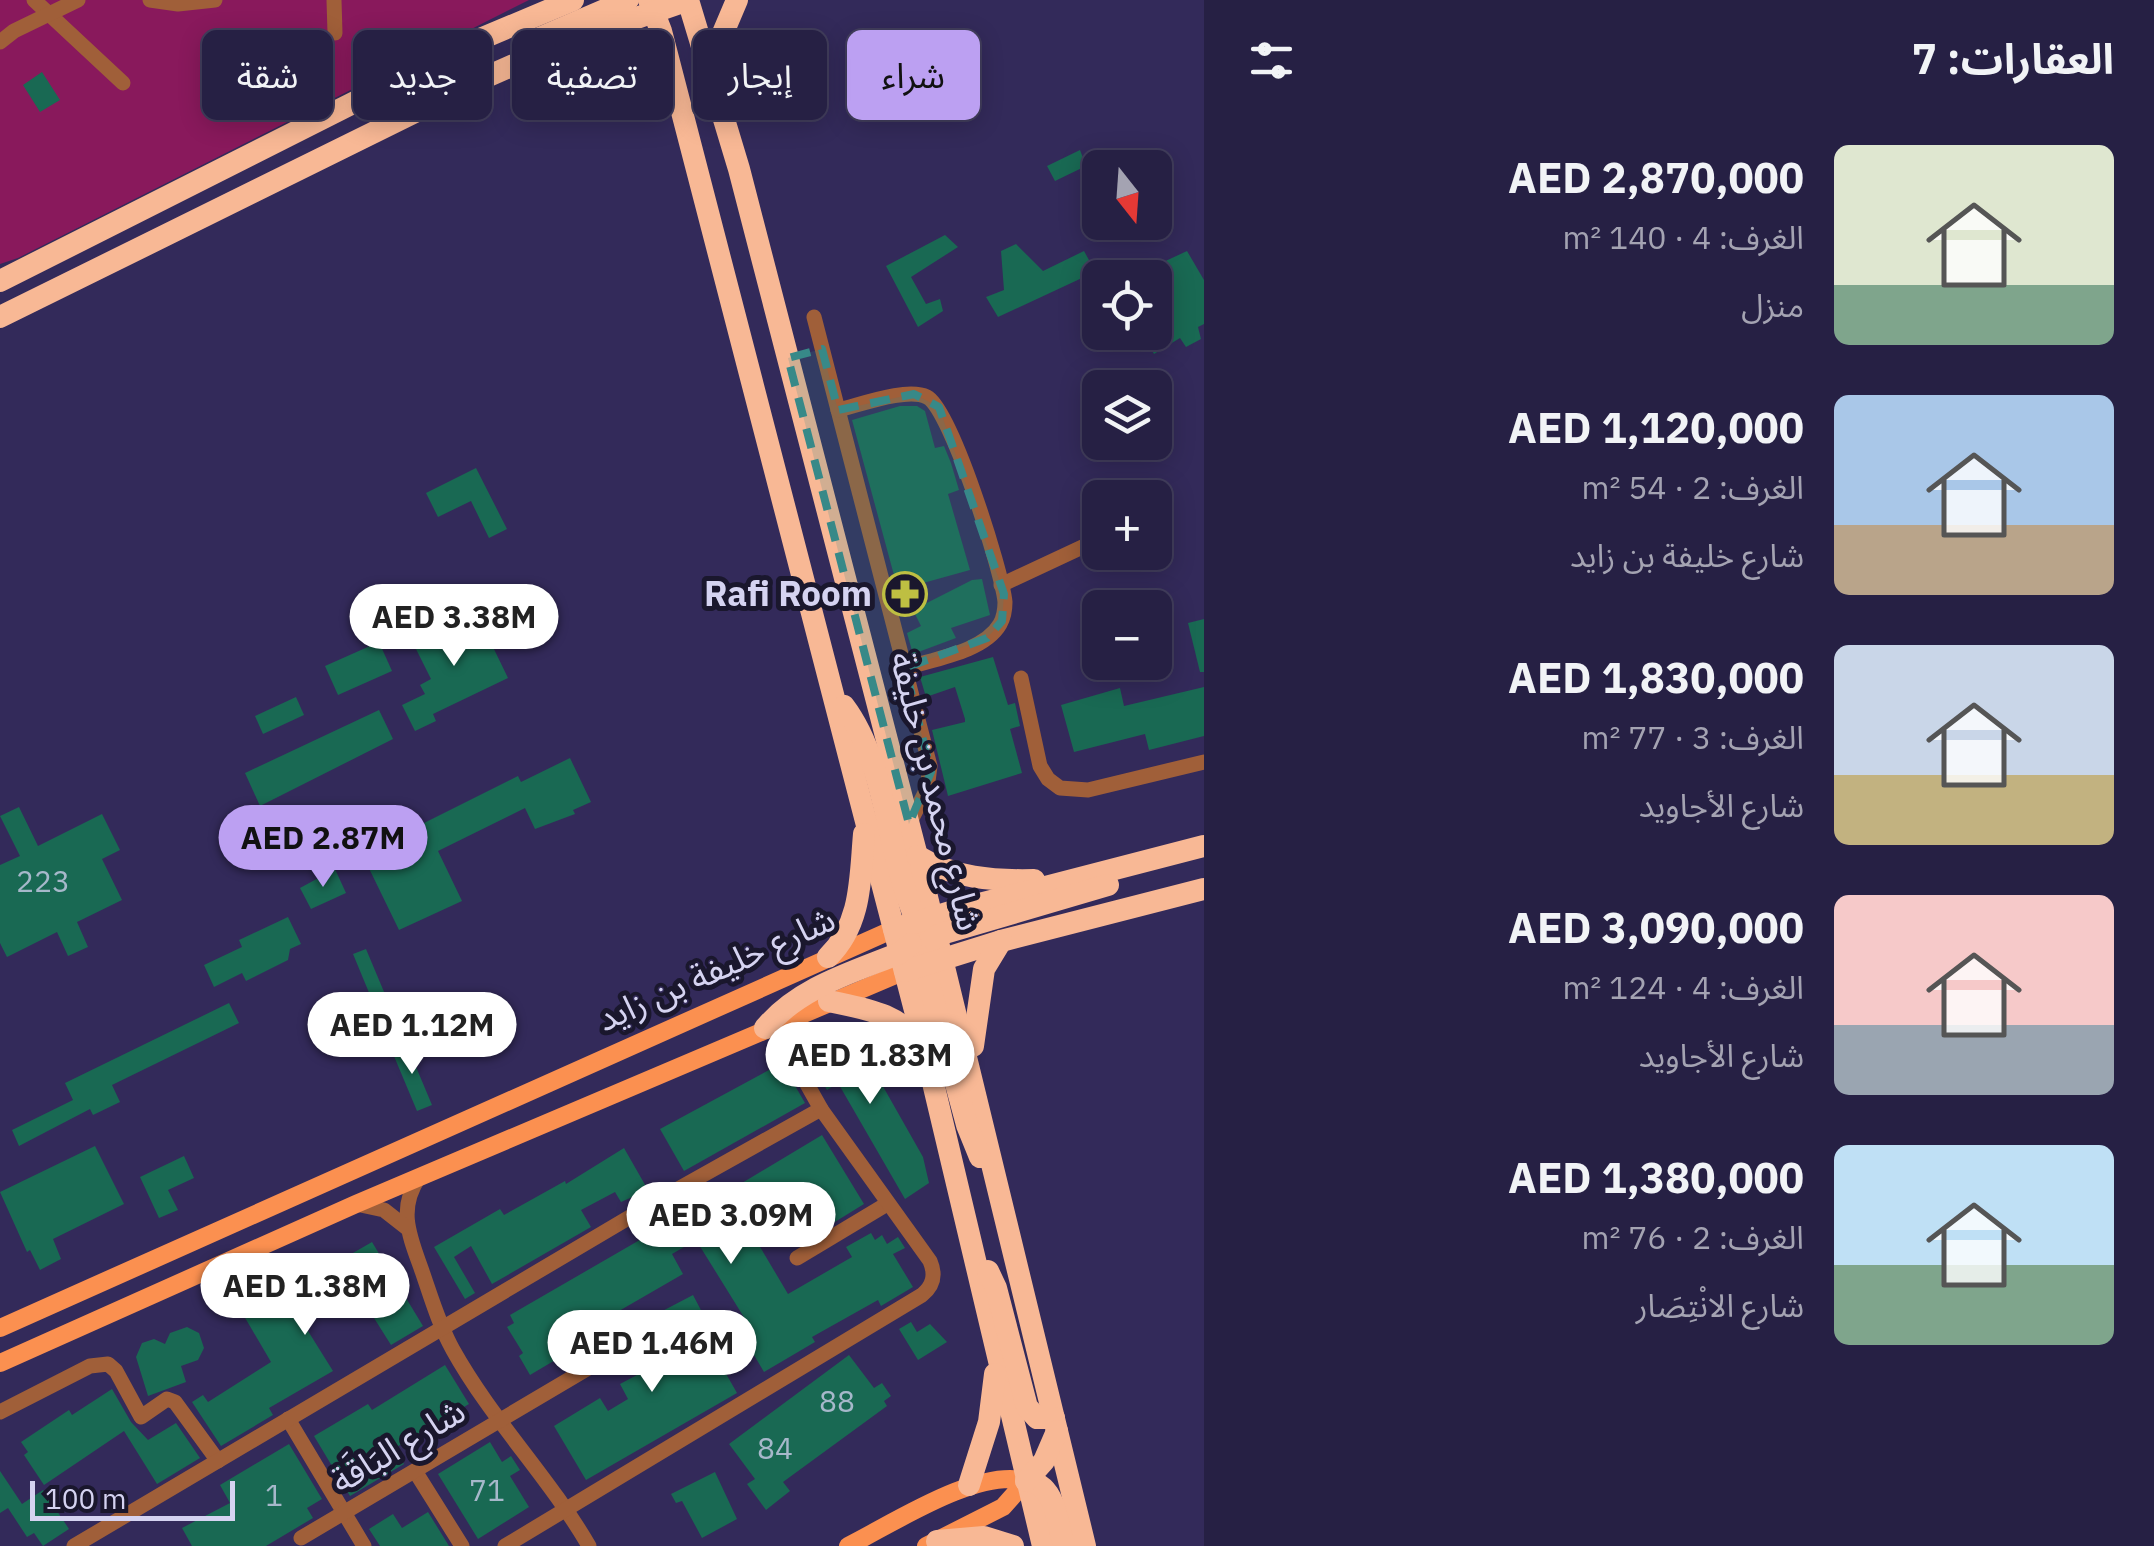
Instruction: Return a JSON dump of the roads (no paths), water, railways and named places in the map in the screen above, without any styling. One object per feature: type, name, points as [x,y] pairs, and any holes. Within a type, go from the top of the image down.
[{"type":"highway","points":[[514,24],[538,0]]},
{"type":"highway","points":[[0,281],[366,95],[573,0]]},
{"type":"highway","points":[[492,71],[522,46],[628,0]]},
{"type":"highway","points":[[724,30],[737,0]]},
{"type":"highway","points":[[599,30],[673,2],[722,146],[739,169]]},
{"type":"highway","name":"شارع محمد بن خليفة","points":[[673,2],[693,43]]},
{"type":"highway","name":"شارع محمد بن خليفة","points":[[672,30],[673,2]]},
{"type":"highway","name":"شارع محمد بن خليفة","points":[[673,80],[865,816],[970,1070],[1086,1546]]},
{"type":"highway","points":[[0,316],[399,120]]},
{"type":"highway","name":"شارع محمد بن خليفة","points":[[725,120],[918,856],[924,1049],[1043,1546]]},
{"type":"highway","points":[[834,697],[852,716],[864,739],[967,1125],[984,1165],[996,1179]]},
{"type":"highway","points":[[828,956],[848,932],[856,911],[865,816]]},
{"type":"highway","name":"شارع خليفة بن زايد","points":[[919,944],[1074,879],[1204,846]]},
{"type":"highway","points":[[918,856],[940,868],[985,880],[1074,879]]},
{"type":"highway","points":[[765,1028],[786,1006],[811,990],[919,944],[1105,886],[1140,862]]},
{"type":"highway","name":"شارع خليفة بن زايد","points":[[919,944],[1001,941],[1204,888]]},
{"type":"highway","points":[[970,1070],[976,1004],[984,968],[1001,941]]},
{"type":"highway","points":[[829,1001],[886,1014],[912,1032],[924,1049]]},
{"type":"highway","points":[[970,1248],[986,1267],[996,1288],[1026,1407],[1036,1418],[1055,1424],[1044,1461],[1026,1480],[1040,1484],[1049,1494],[1064,1546]]},
{"type":"highway","points":[[970,1485],[989,1422],[996,1356]]},
{"type":"highway","points":[[932,1544],[984,1537],[1013,1546]]},
{"type":"main road","name":"شارع خليفة بن زايد","points":[[0,1328],[828,956],[919,944]]},
{"type":"main road","name":"شارع خليفة بن زايد","points":[[0,1363],[356,1204],[829,1001],[919,944]]},
{"type":"main road","points":[[0,1372],[21,1354]]},
{"type":"main road","points":[[848,1546],[970,1485],[1010,1476],[1026,1480],[1011,1502],[932,1544]]},
{"type":"street","points":[[34,0],[123,83]]},
{"type":"street","points":[[0,42],[14,31],[78,0]]},
{"type":"street","points":[[150,0],[215,0]]},
{"type":"street","points":[[334,0],[335,32]]},
{"type":"street","points":[[814,317],[930,772],[928,790],[909,824]]},
{"type":"street","points":[[788,358],[822,348]]},
{"type":"street","points":[[838,410],[906,394],[934,402],[952,431],[1002,584],[1004,612],[993,633],[972,646],[904,668]]},
{"type":"street","points":[[1002,584],[1082,547]]},
{"type":"street","points":[[1021,678],[1040,766],[1060,788],[1088,790],[1204,762]]},
{"type":"street","points":[[505,1546],[927,1291],[934,1275],[930,1261],[822,1109],[788,1052]]},
{"type":"street","points":[[74,1546],[662,1198],[822,1109]]},
{"type":"street","points":[[419,1177],[407,1201],[407,1228],[443,1330],[498,1421],[567,1509],[589,1546]]},
{"type":"street","points":[[356,1204],[384,1210],[407,1228]]},
{"type":"street","points":[[797,1258],[887,1204]]},
{"type":"street","name":"شارع البَاقَة","points":[[302,1538],[630,1344]]},
{"type":"street","points":[[0,1412],[101,1363],[108,1364],[142,1417],[166,1399],[176,1402],[218,1461]]},
{"type":"street","points":[[288,1420],[364,1546]]},
{"type":"street","points":[[415,1471],[462,1546]]},
{"type":"place","name":"Rafi Room","points":[[905,594]]}]
